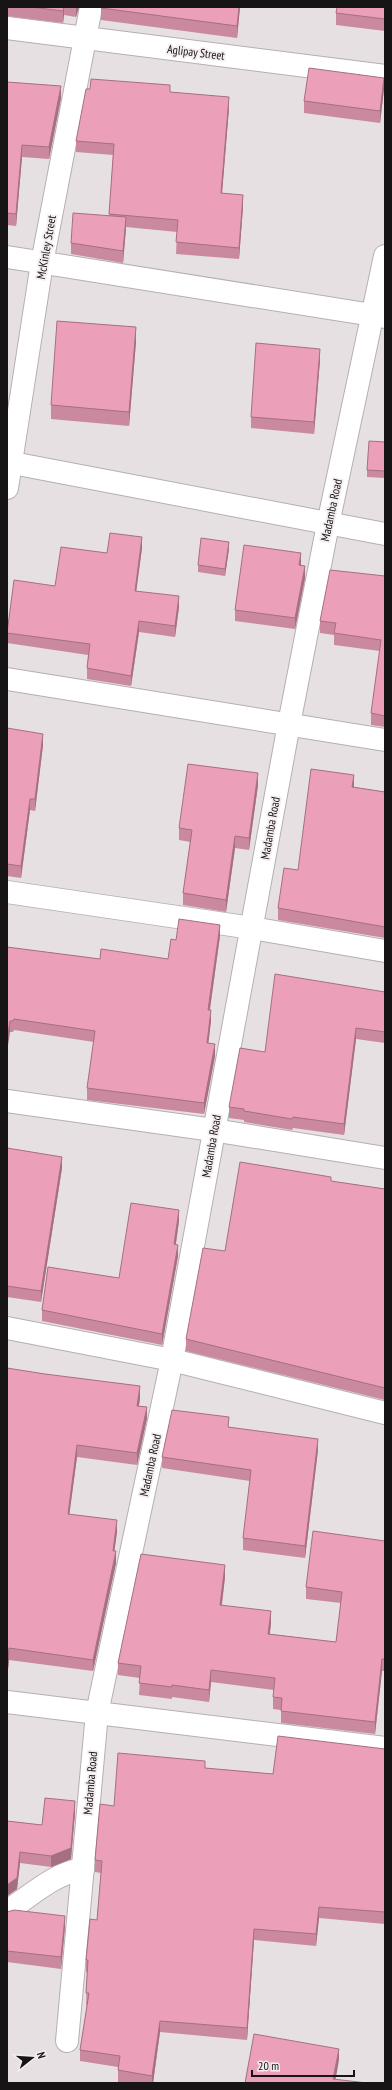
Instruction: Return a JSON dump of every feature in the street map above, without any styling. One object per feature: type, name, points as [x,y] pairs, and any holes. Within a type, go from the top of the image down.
[{"type":"street","name":"McKinley Street","points":[[7,488],[9,462],[42,263],[91,7]]},
{"type":"street","name":"Aglipay Street","points":[[7,28],[385,76]]},
{"type":"street","name":"Madamba Road","points":[[67,2041],[97,1713],[172,1360],[213,1130],[289,724],[328,524],[378,316],[385,256]]},
{"type":"street","points":[[7,257],[378,316]]},
{"type":"street","points":[[9,462],[385,534]]},
{"type":"street","points":[[7,679],[385,740]]},
{"type":"street","points":[[7,892],[252,928],[385,951]]},
{"type":"street","points":[[7,1101],[213,1130],[385,1158]]},
{"type":"street","points":[[7,1328],[172,1360],[385,1413]]},
{"type":"street","points":[[7,1702],[385,1748]]},
{"type":"street","points":[[7,1910],[48,1882],[72,1870],[83,1869]]},
{"type":"building","points":[[31,7],[64,7],[63,11]]},
{"type":"building","points":[[101,7],[239,7],[237,26]]},
{"type":"building","points":[[337,7],[385,7],[385,19],[336,13]]},
{"type":"building","points":[[309,68],[384,78],[380,111],[304,101]]},
{"type":"building","points":[[91,79],[170,85],[170,92],[229,97],[221,193],[243,195],[239,248],[176,242],[178,220],[109,214],[114,144],[76,141],[86,89],[90,89]]},
{"type":"building","points":[[7,82],[61,86],[49,147],[22,145],[16,214],[7,213]]},
{"type":"building","points":[[73,213],[126,217],[123,251],[71,243]]},
{"type":"building","points":[[57,321],[136,327],[129,412],[51,405]]},
{"type":"building","points":[[256,343],[320,349],[314,422],[251,417]]},
{"type":"building","points":[[369,441],[385,442],[385,471],[367,470]]},
{"type":"building","points":[[110,533],[142,537],[135,591],[179,596],[175,626],[139,621],[131,676],[87,668],[90,644],[7,633],[14,580],[55,586],[61,547],[107,553]]},
{"type":"building","points":[[201,538],[229,542],[225,569],[198,565]]},
{"type":"building","points":[[244,545],[301,553],[299,565],[305,566],[295,618],[235,610]]},
{"type":"building","points":[[330,570],[385,576],[385,716],[371,713],[381,640],[334,633],[336,623],[320,621]]},
{"type":"building","points":[[7,728],[43,734],[35,799],[30,799],[21,866],[7,864]]},
{"type":"building","points":[[188,764],[258,773],[249,838],[235,836],[226,900],[183,893],[192,830],[179,828]]},
{"type":"building","points":[[311,769],[354,775],[352,787],[385,792],[385,927],[278,908],[284,868],[298,870]]},
{"type":"building","points":[[179,919],[220,925],[208,1010],[211,1010],[207,1043],[215,1044],[204,1103],[87,1088],[95,1031],[14,1019],[13,1021],[10,1021],[7,1041],[7,947],[100,959],[101,949],[168,959],[171,939],[176,940]]},
{"type":"building","points":[[275,974],[385,992],[385,1032],[356,1028],[344,1124],[293,1117],[292,1119],[229,1107],[240,1048],[265,1052]]},
{"type":"building","points":[[7,1148],[62,1157],[41,1291],[7,1286]]},
{"type":"building","points":[[240,1162],[331,1177],[331,1181],[385,1189],[385,1388],[186,1339],[203,1248],[225,1251]]},
{"type":"building","points":[[131,1203],[179,1210],[174,1244],[178,1245],[162,1334],[42,1310],[48,1267],[119,1278]]},
{"type":"building","points":[[7,1368],[140,1386],[137,1406],[147,1407],[137,1453],[77,1445],[68,1514],[117,1520],[113,1551],[116,1551],[93,1660],[9,1648],[7,1667]]},
{"type":"building","points":[[172,1410],[229,1417],[228,1427],[318,1439],[305,1546],[243,1538],[251,1470],[162,1457]]},
{"type":"building","points":[[313,1531],[385,1541],[385,1659],[382,1659],[375,1722],[281,1711],[282,1698],[273,1697],[275,1678],[211,1670],[209,1690],[172,1685],[172,1687],[139,1683],[141,1666],[118,1663],[141,1554],[225,1565],[220,1605],[271,1611],[268,1634],[336,1642],[342,1592],[306,1587]]},
{"type":"building","points":[[278,1736],[385,1749],[385,1912],[319,1907],[316,1934],[254,1929],[247,2028],[160,2021],[152,2076],[118,2070],[120,2056],[80,2050],[89,1993],[86,1993],[88,1960],[86,1960],[90,1919],[97,1920],[102,1861],[95,1860],[100,1804],[114,1806],[118,1753],[205,1761],[205,1768],[273,1774]]},
{"type":"building","points":[[45,1798],[75,1801],[71,1848],[51,1856],[20,1852],[17,1878],[7,1885],[7,1821],[42,1825]]},
{"type":"building","points":[[14,1910],[65,1916],[61,1957],[7,1951],[7,1912]]},
{"type":"building","points":[[254,2034],[339,2049],[333,2079],[367,2083],[245,2083]]}]
